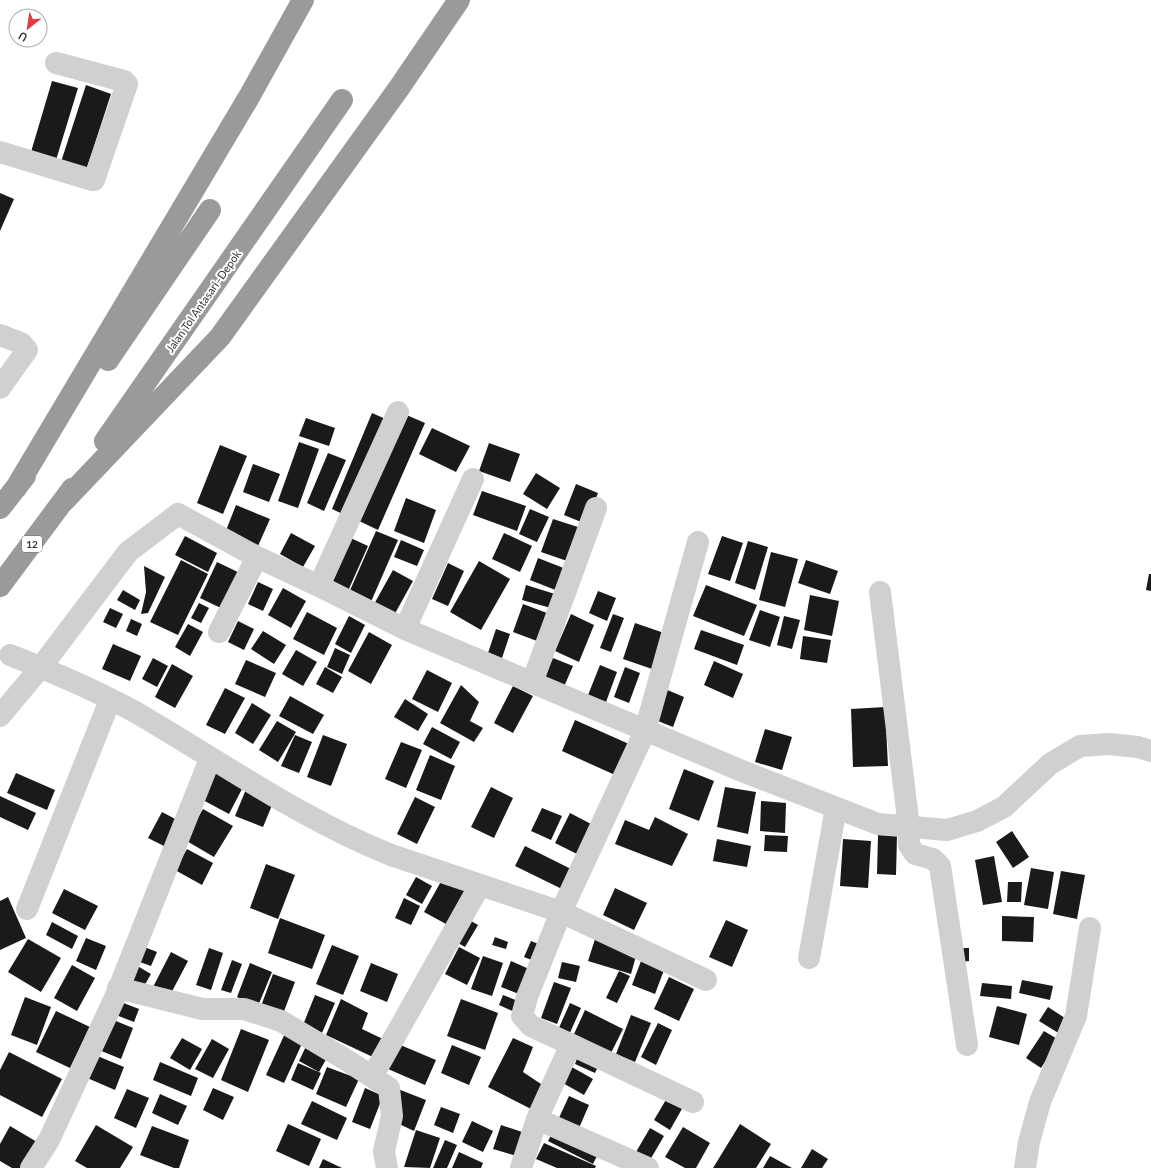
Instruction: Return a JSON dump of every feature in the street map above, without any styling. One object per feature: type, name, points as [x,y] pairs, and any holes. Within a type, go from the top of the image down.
[{"type":"highway","points":[[16,488],[249,97],[303,0]]},
{"type":"highway","points":[[64,501],[220,336],[399,88],[459,0]]},
{"type":"highway","name":"Jalan Tol Antasari–Depok","points":[[64,501],[342,100]]},
{"type":"highway","points":[[0,508],[116,349],[210,210]]},
{"type":"highway","name":"12","points":[[0,586],[64,501]]},
{"type":"street","points":[[0,152],[94,180],[127,84],[124,81],[56,63]]},
{"type":"street","points":[[0,335],[22,343],[27,350],[0,388]]},
{"type":"street","points":[[319,586],[398,412]]},
{"type":"street","points":[[405,629],[473,479]]},
{"type":"street","points":[[532,683],[596,508]]},
{"type":"street","points":[[0,716],[41,667],[128,552],[178,514],[257,557],[405,629],[742,771],[878,824],[947,830],[977,821],[1004,807],[1050,764],[1080,746],[1109,744],[1145,749]]},
{"type":"street","points":[[693,1102],[531,1026],[522,1016],[526,997],[561,912],[645,731],[698,542]]},
{"type":"street","points":[[218,632],[257,557]]},
{"type":"street","points":[[880,592],[909,827],[909,846],[915,854],[933,859],[940,866],[967,1045]]},
{"type":"street","points":[[10,655],[41,667],[136,713],[316,820],[368,846],[561,912],[706,980]]},
{"type":"street","points":[[26,909],[110,700]]},
{"type":"street","points":[[31,1168],[49,1140],[118,988],[210,758]]},
{"type":"street","points":[[809,958],[836,808]]},
{"type":"street","points":[[372,1077],[480,884]]},
{"type":"street","points":[[1025,1168],[1029,1142],[1040,1102],[1076,1016],[1090,928]]},
{"type":"street","points":[[118,988],[202,1009],[244,1009],[281,1021],[348,1061],[389,1088],[392,1116],[384,1151],[387,1168]]},
{"type":"street","points":[[521,1168],[537,1119],[568,1051],[574,1046]]},
{"type":"street","points":[[537,1119],[648,1168]]},
{"type":"building","points":[[52,81],[78,88],[56,160],[31,152]]},
{"type":"building","points":[[86,85],[111,94],[84,177],[59,168]]},
{"type":"building","points":[[0,193],[14,199],[0,231]]},
{"type":"building","points":[[372,413],[388,420],[347,516],[332,509]]},
{"type":"building","points":[[402,413],[425,423],[378,530],[355,519]]},
{"type":"building","points":[[306,418],[335,428],[329,446],[299,436]]},
{"type":"building","points":[[432,428],[470,446],[456,472],[419,454]]},
{"type":"building","points":[[299,442],[319,449],[298,508],[278,501]]},
{"type":"building","points":[[489,443],[520,454],[510,482],[479,471]]},
{"type":"building","points":[[220,445],[247,456],[223,514],[197,503]]},
{"type":"building","points":[[328,453],[346,460],[324,511],[307,503]]},
{"type":"building","points":[[253,464],[280,474],[269,502],[243,492]]},
{"type":"building","points":[[536,473],[560,488],[547,509],[523,494]]},
{"type":"building","points":[[576,484],[598,493],[586,524],[564,515]]},
{"type":"building","points":[[482,491],[526,506],[517,531],[473,515]]},
{"type":"building","points":[[406,498],[436,510],[424,543],[394,531]]},
{"type":"building","points":[[236,505],[270,519],[258,546],[225,533]]},
{"type":"building","points":[[530,509],[549,517],[537,542],[519,534]]},
{"type":"building","points":[[553,519],[581,528],[570,562],[541,552]]},
{"type":"building","points":[[376,531],[398,540],[370,604],[348,595]]},
{"type":"building","points":[[291,533],[315,546],[303,567],[280,554]]},
{"type":"building","points":[[504,533],[532,546],[520,572],[492,559]]},
{"type":"building","points":[[344,535],[368,546],[348,591],[324,580]]},
{"type":"building","points":[[185,536],[217,553],[208,572],[175,555]]},
{"type":"building","points":[[722,536],[743,543],[730,581],[708,574]]},
{"type":"building","points":[[401,540],[424,550],[417,566],[394,557]]},
{"type":"building","points":[[748,541],[768,547],[755,590],[735,583]]},
{"type":"building","points":[[771,552],[798,559],[785,607],[759,600]]},
{"type":"building","points":[[538,558],[566,569],[558,591],[530,580]]},
{"type":"building","points":[[181,560],[208,574],[178,635],[150,622]]},
{"type":"building","points":[[806,560],[838,571],[830,594],[798,583]]},
{"type":"building","points":[[479,561],[510,579],[481,630],[450,612]]},
{"type":"building","points":[[217,562],[244,575],[227,611],[200,598]]},
{"type":"building","points":[[448,563],[464,571],[448,606],[432,599]]},
{"type":"building","points":[[144,566],[165,577],[148,613],[141,614],[146,592]]},
{"type":"building","points":[[393,570],[413,581],[393,617],[373,606]]},
{"type":"building","points":[[1149,574],[1151,574],[1151,591],[1146,590]]},
{"type":"building","points":[[258,582],[273,589],[263,611],[248,604]]},
{"type":"building","points":[[526,585],[555,594],[551,608],[522,600]]},
{"type":"building","points":[[706,585],[757,605],[744,636],[693,616]]},
{"type":"building","points":[[283,588],[306,601],[291,628],[268,615]]},
{"type":"building","points":[[123,590],[140,600],[135,610],[117,600]]},
{"type":"building","points":[[598,591],[616,598],[607,621],[589,613]]},
{"type":"building","points":[[810,595],[839,601],[832,636],[804,630]]},
{"type":"building","points":[[199,603],[209,608],[201,623],[191,618]]},
{"type":"building","points":[[523,604],[547,613],[537,641],[513,632]]},
{"type":"building","points":[[110,608],[123,614],[116,628],[103,622]]},
{"type":"building","points":[[760,610],[780,617],[770,647],[749,640]]},
{"type":"building","points":[[307,612],[337,628],[324,655],[293,639]]},
{"type":"building","points":[[571,614],[594,625],[579,662],[555,651]]},
{"type":"building","points":[[613,614],[624,618],[611,652],[600,648]]},
{"type":"building","points":[[349,616],[365,625],[351,653],[335,644]]},
{"type":"building","points":[[784,616],[800,620],[792,649],[777,645]]},
{"type":"building","points":[[131,619],[142,624],[137,636],[126,631]]},
{"type":"building","points":[[238,621],[254,629],[244,650],[228,642]]},
{"type":"building","points":[[635,623],[667,634],[655,670],[623,659]]},
{"type":"building","points":[[188,624],[203,632],[190,656],[175,647]]},
{"type":"building","points":[[496,629],[510,634],[501,661],[487,656]]},
{"type":"building","points":[[701,630],[744,645],[737,665],[694,649]]},
{"type":"building","points":[[263,631],[286,645],[274,664],[251,649]]},
{"type":"building","points":[[369,632],[392,645],[371,684],[348,671]]},
{"type":"building","points":[[803,636],[831,640],[827,663],[800,659]]},
{"type":"building","points":[[113,644],[141,656],[130,681],[102,669]]},
{"type":"building","points":[[335,648],[350,655],[342,674],[327,667]]},
{"type":"building","points":[[296,650],[317,662],[303,686],[282,674]]},
{"type":"building","points":[[153,658],[168,666],[157,687],[142,679]]},
{"type":"building","points":[[553,658],[573,666],[563,689],[543,680]]},
{"type":"building","points":[[246,660],[276,673],[265,697],[235,684]]},
{"type":"building","points":[[714,661],[743,674],[733,698],[704,685]]},
{"type":"building","points":[[172,664],[193,676],[175,708],[155,697]]},
{"type":"building","points":[[600,665],[617,672],[606,702],[588,695]]},
{"type":"building","points":[[325,667],[342,677],[333,693],[316,684]]},
{"type":"building","points":[[625,667],[640,673],[629,703],[614,697]]},
{"type":"building","points":[[427,670],[452,683],[438,712],[412,699]]},
{"type":"building","points":[[461,685],[479,702],[470,721],[483,728],[474,742],[440,723]]},
{"type":"building","points":[[513,686],[533,696],[513,733],[494,723]]},
{"type":"building","points":[[225,688],[245,698],[225,734],[206,725]]},
{"type":"building","points":[[665,689],[684,697],[673,727],[653,719]]},
{"type":"building","points":[[290,696],[324,715],[313,734],[279,716]]},
{"type":"building","points":[[405,699],[428,714],[418,731],[394,717]]},
{"type":"building","points":[[252,703],[271,715],[253,744],[235,733]]},
{"type":"building","points":[[885,707],[888,766],[853,767],[851,709]]},
{"type":"building","points":[[575,720],[629,744],[615,775],[562,751]]},
{"type":"building","points":[[277,721],[296,732],[278,762],[259,750]]},
{"type":"building","points":[[432,727],[460,742],[451,759],[423,744]]},
{"type":"building","points":[[765,729],[792,737],[782,770],[755,762]]},
{"type":"building","points":[[295,735],[312,742],[299,773],[281,766]]},
{"type":"building","points":[[323,735],[347,744],[331,786],[307,777]]},
{"type":"building","points":[[401,742],[422,750],[406,788],[385,779]]},
{"type":"building","points":[[430,755],[455,766],[441,800],[416,790]]},
{"type":"building","points":[[684,769],[714,781],[699,821],[669,809]]},
{"type":"building","points":[[215,772],[243,787],[229,814],[201,799]]},
{"type":"building","points":[[16,773],[55,790],[47,810],[7,793]]},
{"type":"building","points":[[247,787],[275,798],[263,827],[235,816]]},
{"type":"building","points":[[491,787],[513,798],[494,838],[471,827]]},
{"type":"building","points":[[725,787],[756,792],[748,834],[717,827]]},
{"type":"building","points":[[0,796],[36,813],[28,830],[0,817]]},
{"type":"building","points":[[415,797],[435,807],[417,844],[397,834]]},
{"type":"building","points":[[761,801],[786,803],[785,833],[760,831]]},
{"type":"building","points":[[542,808],[562,816],[551,840],[531,831]]},
{"type":"building","points":[[203,809],[233,826],[214,857],[185,840]]},
{"type":"building","points":[[162,812],[181,822],[168,848],[148,838]]},
{"type":"building","points":[[570,813],[593,825],[579,855],[555,843]]},
{"type":"building","points":[[655,817],[688,834],[672,866],[615,844],[625,820],[649,830]]},
{"type":"building","points":[[1012,831],[1029,857],[1013,868],[996,842]]},
{"type":"building","points":[[765,835],[788,836],[787,852],[764,851]]},
{"type":"building","points":[[878,835],[897,836],[896,875],[877,874]]},
{"type":"building","points":[[717,839],[751,846],[747,867],[713,861]]},
{"type":"building","points":[[843,839],[871,841],[868,888],[840,886]]},
{"type":"building","points":[[525,846],[573,870],[564,890],[515,866]]},
{"type":"building","points":[[187,849],[213,863],[202,885],[175,870]]},
{"type":"building","points":[[994,856],[1002,902],[983,905],[975,860]]},
{"type":"building","points":[[266,864],[295,875],[278,919],[250,908]]},
{"type":"building","points":[[1031,868],[1054,872],[1048,909],[1024,905]]},
{"type":"building","points":[[1061,871],[1085,875],[1077,919],[1053,914]]},
{"type":"building","points":[[444,876],[466,888],[446,924],[424,912]]},
{"type":"building","points":[[416,877],[432,886],[422,904],[406,895]]},
{"type":"building","points":[[1008,882],[1022,882],[1021,902],[1007,902]]},
{"type":"building","points":[[615,888],[647,903],[634,930],[603,915]]},
{"type":"building","points":[[64,889],[98,906],[85,930],[52,913]]},
{"type":"building","points":[[8,897],[26,938],[0,950],[0,901]]},
{"type":"building","points":[[404,898],[420,906],[411,925],[395,918]]},
{"type":"building","points":[[1002,916],[1034,917],[1033,942],[1002,941]]},
{"type":"building","points":[[464,917],[478,925],[465,947],[451,939]]},
{"type":"building","points":[[280,918],[325,935],[312,969],[268,953]]},
{"type":"building","points":[[726,920],[748,930],[732,967],[709,957]]},
{"type":"building","points":[[52,922],[78,936],[72,949],[46,935]]},
{"type":"building","points":[[596,936],[638,949],[631,974],[588,961]]},
{"type":"building","points":[[495,937],[508,942],[506,949],[492,945]]},
{"type":"building","points":[[86,938],[106,946],[96,970],[76,961]]},
{"type":"building","points":[[28,939],[61,958],[41,992],[8,972]]},
{"type":"building","points":[[531,941],[546,947],[539,963],[524,957]]},
{"type":"building","points":[[332,945],[359,956],[343,995],[316,984]]},
{"type":"building","points":[[142,946],[157,952],[151,966],[137,961]]},
{"type":"building","points":[[459,947],[480,958],[467,985],[445,974]]},
{"type":"building","points":[[209,948],[223,953],[211,990],[196,985]]},
{"type":"building","points":[[959,948],[969,948],[969,961],[960,962]]},
{"type":"building","points":[[171,952],[188,961],[168,999],[151,991]]},
{"type":"building","points":[[644,953],[667,962],[655,994],[632,985]]},
{"type":"building","points":[[483,956],[503,963],[492,996],[471,989]]},
{"type":"building","points":[[232,960],[242,964],[231,993],[221,990]]},
{"type":"building","points":[[511,961],[529,969],[519,994],[501,987]]},
{"type":"building","points":[[562,962],[580,966],[576,982],[558,978]]},
{"type":"building","points":[[250,963],[272,972],[258,1006],[237,997]]},
{"type":"building","points":[[371,963],[398,974],[387,1002],[360,991]]},
{"type":"building","points":[[134,964],[151,974],[143,988],[125,978]]},
{"type":"building","points":[[72,965],[95,978],[77,1011],[54,998]]},
{"type":"building","points":[[619,971],[630,976],[617,1003],[606,998]]},
{"type":"building","points":[[273,974],[295,982],[283,1014],[261,1006]]},
{"type":"building","points":[[669,977],[694,989],[679,1021],[654,1009]]},
{"type":"building","points":[[1022,980],[1053,986],[1050,1000],[1019,993]]},
{"type":"building","points":[[554,982],[571,988],[557,1024],[541,1018]]},
{"type":"building","points":[[982,983],[1012,986],[1011,999],[980,996]]},
{"type":"building","points":[[315,995],[335,1003],[322,1033],[303,1025]]},
{"type":"building","points":[[503,995],[523,1003],[519,1014],[499,1005]]},
{"type":"building","points":[[25,997],[51,1007],[37,1045],[11,1035]]},
{"type":"building","points":[[341,999],[368,1013],[362,1029],[385,1040],[375,1058],[326,1035]]},
{"type":"building","points":[[461,999],[498,1013],[485,1050],[447,1036]]},
{"type":"building","points":[[121,1002],[139,1009],[134,1022],[116,1015]]},
{"type":"building","points":[[570,1003],[581,1008],[569,1035],[558,1030]]},
{"type":"building","points":[[997,1006],[1027,1014],[1019,1045],[989,1037]]},
{"type":"building","points":[[1048,1007],[1068,1020],[1060,1034],[1039,1021]]},
{"type":"building","points":[[585,1010],[623,1029],[611,1053],[574,1034]]},
{"type":"building","points":[[56,1011],[90,1027],[70,1068],[36,1052]]},
{"type":"building","points":[[631,1015],[651,1023],[635,1062],[616,1054]]},
{"type":"building","points":[[111,1019],[133,1028],[121,1059],[99,1050]]},
{"type":"building","points":[[658,1023],[672,1030],[656,1065],[641,1057]]},
{"type":"building","points":[[241,1029],[269,1040],[248,1092],[221,1080]]},
{"type":"building","points":[[287,1029],[305,1037],[284,1083],[266,1075]]},
{"type":"building","points":[[1044,1031],[1059,1040],[1041,1068],[1026,1058]]},
{"type":"building","points":[[182,1038],[202,1049],[190,1070],[170,1058]]},
{"type":"building","points":[[513,1038],[533,1047],[523,1072],[544,1086],[533,1110],[488,1087]]},
{"type":"building","points":[[212,1039],[229,1049],[213,1078],[195,1069]]},
{"type":"building","points":[[308,1042],[330,1052],[319,1072],[299,1061]]},
{"type":"building","points":[[398,1044],[436,1060],[425,1085],[388,1069]]},
{"type":"building","points":[[452,1045],[481,1057],[469,1085],[441,1073]]},
{"type":"building","points":[[580,1051],[601,1060],[595,1073],[575,1064]]},
{"type":"building","points":[[9,1052],[62,1079],[42,1117],[0,1095],[0,1070]]},
{"type":"building","points":[[95,1055],[124,1067],[115,1090],[85,1077]]},
{"type":"building","points":[[160,1062],[198,1078],[191,1096],[153,1080]]},
{"type":"building","points":[[298,1063],[321,1073],[313,1090],[291,1080]]},
{"type":"building","points":[[570,1066],[593,1079],[584,1095],[561,1082]]},
{"type":"building","points":[[327,1067],[359,1079],[346,1107],[316,1094]]},
{"type":"building","points":[[213,1088],[234,1097],[223,1120],[203,1110]]},
{"type":"building","points":[[365,1088],[383,1096],[370,1129],[352,1122]]},
{"type":"building","points":[[127,1089],[149,1098],[136,1128],[114,1118]]},
{"type":"building","points":[[398,1089],[426,1100],[414,1131],[397,1123]]},
{"type":"building","points":[[160,1094],[187,1106],[178,1125],[152,1113]]},
{"type":"building","points":[[569,1096],[589,1105],[579,1128],[558,1120]]},
{"type":"building","points":[[667,1098],[683,1107],[670,1130],[654,1120]]},
{"type":"building","points":[[312,1101],[347,1118],[337,1140],[301,1124]]},
{"type":"building","points":[[441,1107],[460,1114],[453,1133],[434,1125]]},
{"type":"building","points":[[472,1121],[493,1131],[483,1152],[462,1142]]},
{"type":"building","points":[[288,1124],[321,1139],[309,1166],[276,1151]]},
{"type":"building","points":[[740,1124],[771,1144],[756,1168],[713,1168]]},
{"type":"building","points":[[96,1125],[133,1147],[120,1168],[87,1168],[75,1161]]},
{"type":"building","points":[[501,1125],[525,1133],[517,1156],[493,1149]]},
{"type":"building","points":[[10,1126],[37,1142],[22,1168],[12,1168],[0,1161],[0,1144]]},
{"type":"building","points":[[152,1126],[189,1140],[179,1168],[174,1168],[140,1155]]},
{"type":"building","points":[[555,1127],[600,1150],[593,1164],[548,1141]]},
{"type":"building","points":[[683,1127],[710,1143],[696,1168],[685,1168],[665,1157]]},
{"type":"building","points":[[650,1128],[664,1136],[650,1160],[636,1152]]},
{"type":"building","points":[[416,1130],[440,1138],[430,1168],[404,1167]]},
{"type":"building","points":[[445,1140],[457,1145],[447,1168],[433,1168]]},
{"type":"building","points":[[544,1143],[596,1166],[595,1168],[557,1168],[536,1159]]},
{"type":"building","points":[[812,1149],[828,1159],[822,1168],[801,1168]]},
{"type":"building","points":[[459,1152],[483,1163],[481,1168],[452,1168]]},
{"type":"building","points":[[770,1156],[792,1168],[763,1168]]},
{"type":"building","points":[[323,1159],[342,1168],[319,1168]]}]
